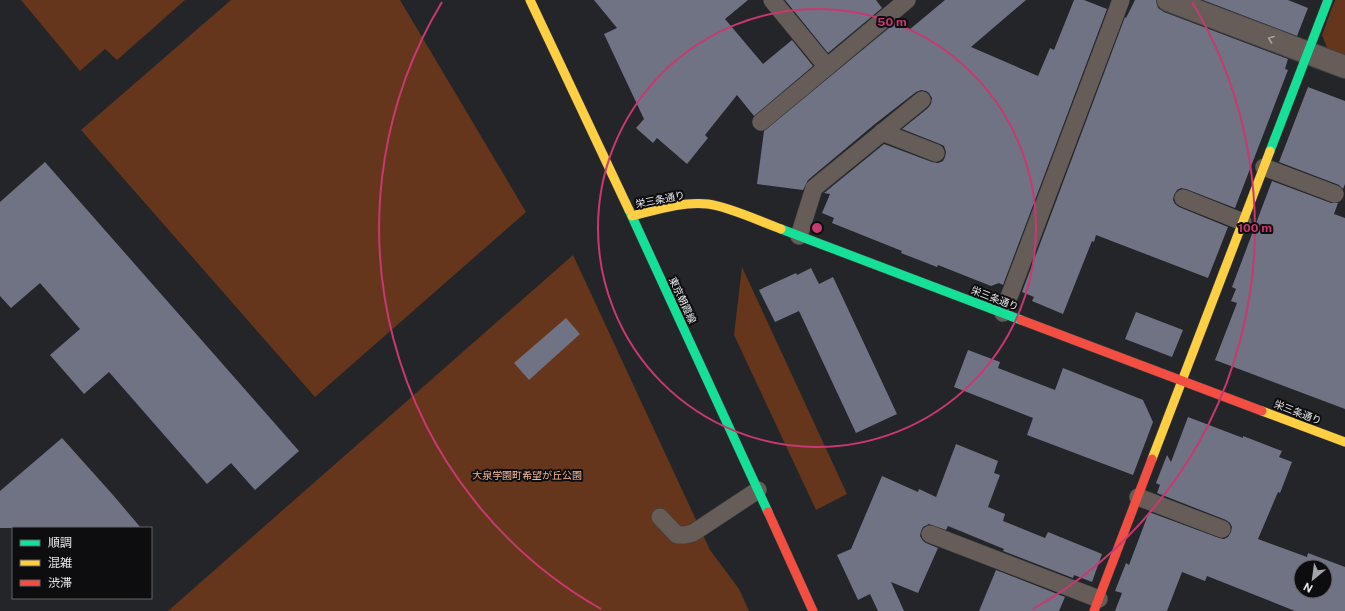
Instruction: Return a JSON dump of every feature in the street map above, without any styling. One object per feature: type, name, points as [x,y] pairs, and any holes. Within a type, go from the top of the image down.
[{"type":"street","name":"東京朝霞線","points":[[530,0],[632,216],[813,611]]},
{"type":"street","points":[[1168,0],[1194,5],[1345,67]]},
{"type":"street","points":[[1097,605],[1328,0]]},
{"type":"street","name":"栄三条通り","points":[[632,216],[684,204],[708,204],[727,209],[1345,442]]},
{"type":"lane","points":[[772,0],[827,67]]},
{"type":"lane","points":[[761,122],[907,0]]},
{"type":"lane","points":[[1003,313],[1121,0]]},
{"type":"lane","points":[[799,236],[814,188],[922,100]]},
{"type":"lane","points":[[882,132],[936,153]]},
{"type":"lane","points":[[1264,167],[1335,194]]},
{"type":"lane","points":[[1183,198],[1243,222]]},
{"type":"lane","points":[[660,517],[677,535],[693,533],[758,490]]},
{"type":"lane","points":[[1138,496],[1222,529]]},
{"type":"lane","points":[[930,534],[1097,605]]},
{"type":"green space","points":[[21,0],[185,0],[117,60],[105,49],[80,71]]},
{"type":"green space","points":[[231,0],[400,0],[526,212],[315,397],[81,130]]},
{"type":"green space","points":[[1335,0],[1345,0],[1345,57],[1328,50],[1322,35]]},
{"type":"green space","name":"大泉学園町希望が丘公園","points":[[573,255],[710,550],[739,589],[749,611],[168,611]]},
{"type":"green space","points":[[742,267],[847,494],[816,510],[734,335]]},
{"type":"building","points":[[594,0],[748,0],[725,19],[763,64],[792,40],[813,66],[754,116],[737,95],[705,135],[708,138],[687,164],[657,138],[653,143],[636,128],[644,119],[604,34],[617,28]]},
{"type":"building","points":[[785,0],[876,0],[882,8],[828,53]]},
{"type":"building","points":[[945,0],[1026,0],[971,47],[1038,76],[1050,48],[1054,50],[1074,0],[1084,0],[1107,9],[1003,285],[999,283],[991,286],[938,265],[937,267],[901,253],[902,251],[832,223],[834,218],[822,213],[830,194],[824,193],[884,144],[932,162],[938,163],[943,161],[946,152],[944,146],[902,129],[931,104],[932,98],[926,91],[921,90],[916,92],[875,124],[808,180],[803,190],[757,184],[764,131],[895,23],[900,20],[909,30]]},
{"type":"building","points":[[1135,0],[1156,0],[1158,8],[1164,12],[1288,59],[1285,69],[1288,70],[1235,208],[1186,189],[1181,188],[1177,190],[1174,195],[1173,200],[1179,207],[1228,227],[1208,278],[1096,235],[1094,242],[1092,241],[1063,314],[1032,301],[1034,297],[1022,292],[1125,17],[1126,18]]},
{"type":"building","points":[[1203,0],[1288,0],[1308,8],[1297,36]]},
{"type":"building","points":[[1308,87],[1345,101],[1345,184],[1343,189],[1339,185],[1279,162]]},
{"type":"building","points":[[45,162],[299,451],[255,490],[231,463],[207,484],[109,372],[84,394],[50,355],[80,329],[40,283],[11,308],[0,296],[0,202]]},
{"type":"building","points":[[1272,181],[1331,203],[1338,203],[1334,214],[1345,218],[1345,409],[1215,360],[1237,303],[1231,301],[1236,289],[1232,287]]},
{"type":"building","points":[[811,268],[819,284],[833,277],[897,414],[856,433],[799,311],[775,322],[759,290],[796,273],[797,275]]},
{"type":"building","points":[[1136,312],[1183,330],[1172,357],[1125,339]]},
{"type":"building","points":[[566,318],[580,334],[529,380],[514,363]]},
{"type":"building","points":[[968,350],[1000,362],[998,368],[1055,390],[1063,368],[1143,400],[1153,422],[1133,475],[1027,435],[1033,418],[954,387]]},
{"type":"building","points":[[1188,417],[1282,451],[1279,457],[1292,462],[1280,493],[1278,492],[1258,539],[1307,557],[1308,553],[1324,559],[1293,559],[1293,599],[1333,599],[1333,562],[1345,567],[1345,611],[1295,611],[1207,576],[1205,581],[1182,572],[1167,611],[1115,611],[1122,593],[1115,591],[1126,563],[1129,565],[1149,512],[1219,538],[1224,539],[1228,537],[1231,532],[1232,527],[1226,520],[1157,493],[1160,485],[1156,483],[1167,455],[1171,462]]},
{"type":"building","points":[[62,438],[140,527],[0,528],[0,491]]},
{"type":"building","points":[[956,444],[998,461],[994,473],[1000,475],[988,507],[1005,514],[1003,521],[1045,538],[1048,532],[1102,554],[1092,582],[1074,575],[1073,578],[1003,551],[1004,549],[948,526],[946,530],[929,524],[923,527],[920,536],[926,543],[938,548],[918,593],[891,582],[904,611],[878,611],[870,594],[858,600],[837,555],[851,549],[882,476],[918,492],[919,489],[936,497]]},
{"type":"building","points":[[996,570],[1065,597],[1059,611],[979,611]]},
{"type":"traffic: fast","points":[[1270,151],[1328,0]]},
{"type":"traffic: fast","points":[[629,210],[768,512]]},
{"type":"traffic: fast","points":[[781,229],[1021,320]]},
{"type":"traffic: slow","points":[[530,0],[629,210]]},
{"type":"traffic: slow","points":[[1152,459],[1270,151]]},
{"type":"traffic: slow","points":[[632,216],[679,205],[699,203],[735,211],[781,229]]},
{"type":"traffic: slow","points":[[1262,411],[1345,442]]},
{"type":"traffic: jam","points":[[1021,320],[1262,411]]},
{"type":"traffic: jam","points":[[1094,611],[1152,459]]},
{"type":"traffic: jam","points":[[768,512],[813,611]]}]
